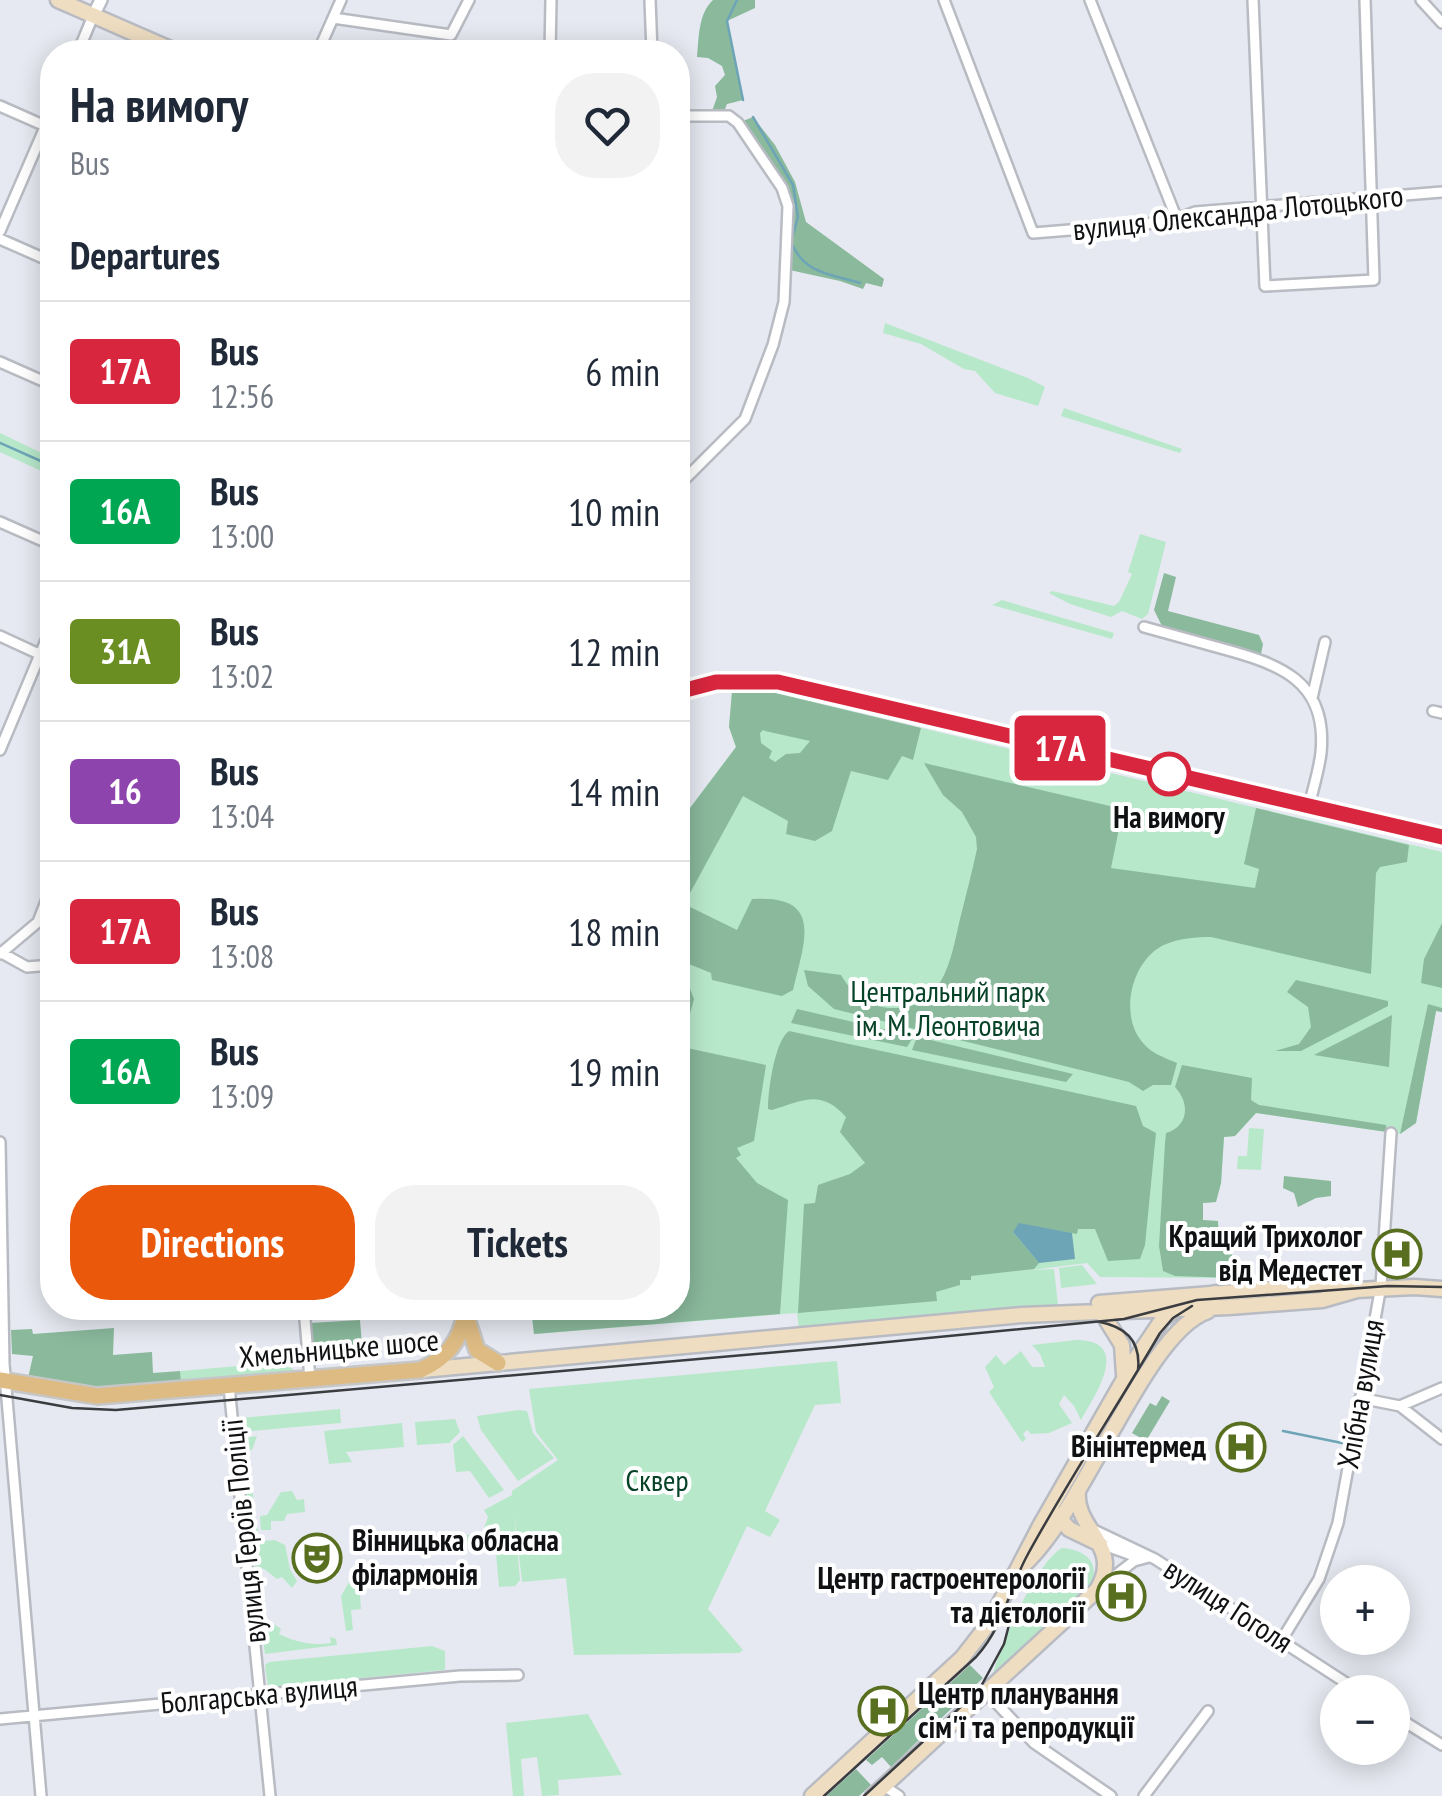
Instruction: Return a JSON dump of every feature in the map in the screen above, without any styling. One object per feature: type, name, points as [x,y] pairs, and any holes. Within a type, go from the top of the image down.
[{"type":"main road","points":[[58,0],[149,40]]},
{"type":"main road","points":[[690,689],[716,682],[778,682],[1442,837]]},
{"type":"main road","points":[[1022,1314],[1149,1298],[1320,1285],[1358,1290],[1442,1289]]},
{"type":"main road","name":"Хмельницьке шосе","points":[[3,1381],[97,1396],[1022,1314],[1168,1311],[1322,1300],[1358,1290]]},
{"type":"main road","points":[[1055,1527],[1052,1505],[1168,1311],[1197,1296],[1215,1293]]},
{"type":"main road","points":[[1149,1298],[1168,1311]]},
{"type":"main road","points":[[812,1796],[982,1636],[1018,1571],[1078,1492],[1163,1349],[1196,1315],[1229,1307]]},
{"type":"main road","points":[[1102,1311],[1122,1345],[1124,1380]]},
{"type":"main road","points":[[1163,1349],[1168,1311]]},
{"type":"main road","points":[[420,1370],[448,1352],[460,1334],[463,1320]]},
{"type":"main road","points":[[468,1320],[477,1350],[498,1363]]},
{"type":"main road","points":[[878,1791],[1097,1590],[1105,1570],[1101,1544],[1078,1507],[1078,1492]]},
{"type":"main road","points":[[1055,1527],[1074,1519],[1091,1528]]},
{"type":"main road","points":[[1055,1527],[1101,1544]]},
{"type":"street","points":[[83,40],[100,0]]},
{"type":"street","points":[[323,40],[341,0]]},
{"type":"street","points":[[333,18],[451,35],[469,0]]},
{"type":"street","points":[[550,40],[551,0]]},
{"type":"street","points":[[650,0],[652,40]]},
{"type":"street","name":"вулиця Олександра Лотоцького","points":[[944,0],[1034,233],[1168,222],[1195,212],[1442,192]]},
{"type":"street","points":[[1090,0],[1176,217]]},
{"type":"street","points":[[1253,0],[1265,286],[1374,280],[1364,0]]},
{"type":"street","points":[[1421,0],[1441,22]]},
{"type":"street","points":[[0,106],[40,124]]},
{"type":"street","points":[[690,116],[728,116],[738,123],[782,188],[788,206],[784,302],[754,401],[738,428],[690,474]]},
{"type":"street","points":[[0,231],[40,147]]},
{"type":"street","points":[[0,239],[40,257]]},
{"type":"street","points":[[0,362],[40,380]]},
{"type":"street","points":[[0,522],[40,540]]},
{"type":"street","points":[[1144,627],[1262,659],[1300,680],[1319,715],[1321,755],[1309,806]]},
{"type":"street","points":[[0,636],[40,654]]},
{"type":"street","points":[[1312,698],[1326,642]]},
{"type":"street","points":[[0,750],[40,656]]},
{"type":"street","points":[[40,917],[0,953],[27,967],[40,966]]},
{"type":"street","name":"Хлібна вулиця","points":[[1282,1641],[1319,1579],[1332,1543],[1380,1288],[1391,1133]]},
{"type":"street","points":[[0,1142],[3,1381],[41,1796]]},
{"type":"street","points":[[305,1320],[310,1379]]},
{"type":"street","name":"вулиця Героїв Поліції","points":[[230,1386],[270,1796]]},
{"type":"street","points":[[1400,1406],[1442,1388]]},
{"type":"street","points":[[1360,1398],[1400,1406],[1442,1439]]},
{"type":"street","name":"вулиця Гоголя","points":[[1091,1528],[1334,1675]]},
{"type":"street","name":"вулиця Гоголя","points":[[1101,1544],[1146,1558]]},
{"type":"street","points":[[1097,1590],[1146,1558]]},
{"type":"street","name":"Болгарська вулиця","points":[[0,1719],[460,1676],[518,1676]]},
{"type":"street","points":[[986,1692],[1034,1743],[1112,1796]]},
{"type":"street","points":[[1144,1796],[1208,1711]]},
{"type":"street","points":[[1410,1725],[1442,1745]]},
{"type":"street","points":[[878,1791],[898,1796]]},
{"type":"green space","points":[[713,0],[755,0],[755,8],[727,21],[743,100],[727,104],[723,114],[711,114],[717,97],[715,86],[725,75],[722,66],[697,57],[702,19]]},
{"type":"green space","points":[[753,117],[775,145],[795,182],[806,222],[884,279],[882,287],[866,283],[863,289],[785,269],[788,206],[738,123]]},
{"type":"green space","points":[[885,323],[1045,387],[1038,406],[995,393],[975,371],[964,369],[921,344],[883,333]]},
{"type":"green space","points":[[1064,408],[1182,449],[1180,453],[1061,416]]},
{"type":"green space","points":[[0,433],[40,452],[40,470],[0,452]]},
{"type":"green space","points":[[1140,534],[1166,542],[1148,614],[1142,619],[1122,611],[1111,617],[1049,593],[1114,606],[1132,574],[1128,572]]},
{"type":"green space","points":[[1164,573],[1176,577],[1168,611],[1259,635],[1263,644],[1261,654],[1162,626],[1154,610]]},
{"type":"green space","points":[[1002,600],[1114,633],[1112,639],[992,605]]},
{"type":"green space","name":"Центральний парк ім. М. Леонтовича","points":[[732,692],[775,693],[1442,852],[1442,1012],[1436,1011],[1416,1123],[1400,1134],[1256,1113],[1235,1136],[1224,1137],[1221,1183],[1216,1202],[1203,1203],[1203,1220],[1218,1221],[1219,1245],[1231,1245],[1234,1278],[1100,1277],[1087,1263],[1031,1270],[1054,1269],[1058,1305],[799,1330],[797,1313],[534,1334],[532,1320],[690,1320],[690,808],[736,747],[729,727]]},
{"type":"green space","points":[[732,692],[775,693],[921,728],[913,760],[902,756],[888,780],[851,771],[832,831],[815,841],[786,834],[788,821],[743,796],[690,893],[690,808],[736,747],[729,727]],"holes":[[[763,730],[810,741],[800,753],[786,754],[775,762],[769,758],[772,751],[761,743],[760,733]]]},
{"type":"green space","points":[[924,763],[1123,809],[1111,868],[1255,888],[1259,869],[1244,864],[1256,808],[1409,845],[1407,862],[1380,867],[1376,873],[1371,974],[1211,937],[1182,939],[1157,949],[1135,980],[1131,993],[1132,1020],[1146,1047],[1177,1063],[1171,1085],[1153,1085],[1143,1091],[1129,1082],[834,1009],[808,986],[804,970],[841,975],[862,998],[891,1008],[923,1001],[934,991],[948,965],[977,849],[976,837]]},
{"type":"green space","points":[[752,899],[791,904],[800,913],[804,939],[793,990],[782,996],[712,980],[711,973],[690,964],[690,907],[737,930]]},
{"type":"green space","points":[[1442,923],[1442,988],[1421,983],[1424,959]]},
{"type":"green space","points":[[1296,980],[1388,1001],[1388,1006],[1301,1051],[1275,1051],[1299,1044],[1311,1027],[1308,1007],[1287,992]]},
{"type":"green space","points":[[1428,1004],[1442,1008],[1442,1012],[1436,1011],[1416,1123],[1400,1134]]},
{"type":"green space","points":[[797,1009],[914,1036],[907,1047],[791,1023]]},
{"type":"green space","points":[[1392,1015],[1389,1067],[1314,1055]]},
{"type":"green space","points":[[789,1031],[1136,1106],[1143,1126],[1156,1133],[1145,1245],[1140,1259],[1108,1261],[1095,1229],[1078,1229],[1077,1234],[1020,1224],[1013,1232],[1039,1263],[1034,1269],[971,1276],[971,1280],[960,1280],[960,1285],[936,1292],[937,1301],[798,1313],[804,1204],[815,1203],[818,1185],[850,1174],[865,1163],[840,1132],[846,1117],[837,1108],[812,1099],[768,1109],[776,1055]]},
{"type":"green space","points":[[917,1037],[1073,1074],[1066,1082],[912,1050]]},
{"type":"green space","points":[[690,1049],[766,1065],[754,1141],[737,1148],[741,1155],[736,1158],[757,1183],[788,1200],[780,1314],[534,1334],[532,1320],[690,1320]]},
{"type":"green space","points":[[1182,1065],[1252,1078],[1251,1100],[1259,1105],[1386,1125],[1387,1132],[1256,1113],[1235,1136],[1224,1137],[1221,1183],[1216,1202],[1203,1203],[1203,1220],[1218,1221],[1219,1245],[1231,1245],[1234,1278],[1175,1276],[1163,1271],[1159,1246],[1165,1143],[1166,1133],[1179,1125],[1185,1113],[1175,1087]]},
{"type":"green space","points":[[1249,1128],[1264,1129],[1261,1170],[1237,1169],[1238,1156],[1247,1156]]},
{"type":"green space","points":[[1284,1176],[1331,1181],[1331,1196],[1298,1207],[1294,1193],[1283,1188]]},
{"type":"green space","points":[[1082,1265],[1097,1284],[1061,1288],[1059,1268]]},
{"type":"green space","points":[[360,1320],[363,1357],[313,1361],[310,1323]]},
{"type":"green space","points":[[114,1328],[113,1355],[152,1352],[153,1373],[180,1371],[181,1381],[103,1388],[28,1378],[33,1356],[12,1354],[11,1330],[32,1329],[33,1334]]},
{"type":"green space","points":[[1093,1342],[1103,1349],[1106,1359],[1101,1384],[1081,1420],[1064,1395],[1059,1404],[1072,1423],[1049,1433],[1031,1434],[1027,1430],[1022,1442],[989,1392],[994,1387],[985,1367],[996,1355],[1004,1365],[1021,1351],[1032,1367],[1045,1367],[1032,1345]]},
{"type":"green space","name":"Сквер","points":[[837,1361],[841,1403],[815,1405],[765,1511],[780,1520],[770,1537],[747,1526],[708,1609],[743,1650],[739,1653],[574,1655],[566,1578],[522,1582],[514,1512],[520,1580],[515,1586],[499,1587],[495,1543],[467,1545],[467,1535],[482,1533],[488,1517],[484,1510],[512,1495],[512,1491],[558,1460],[536,1432],[529,1389]]},
{"type":"green space","points":[[285,1362],[295,1371],[181,1381],[180,1371]]},
{"type":"green space","points":[[1162,1396],[1170,1401],[1146,1441],[1132,1433],[1150,1403],[1156,1406]]},
{"type":"green space","points":[[340,1409],[341,1423],[241,1432],[240,1418]]},
{"type":"green space","points":[[527,1411],[533,1433],[554,1458],[518,1481],[481,1430],[477,1416]]},
{"type":"green space","points":[[455,1419],[460,1432],[449,1443],[417,1445],[415,1422]]},
{"type":"green space","points":[[402,1423],[404,1447],[346,1452],[352,1462],[329,1464],[324,1431]]},
{"type":"green space","points":[[257,1436],[252,1450],[247,1450],[258,1531],[248,1532],[239,1439]]},
{"type":"green space","points":[[463,1436],[504,1490],[489,1498],[470,1471],[456,1472],[453,1445]]},
{"type":"green space","points":[[292,1491],[297,1500],[304,1499],[305,1512],[287,1514],[284,1521],[271,1521],[271,1530],[261,1530],[260,1516],[267,1515],[281,1492]]},
{"type":"green space","points":[[275,1540],[285,1545],[297,1581],[292,1588],[282,1577],[277,1579],[264,1569],[255,1568],[252,1542]]},
{"type":"green space","points":[[1062,1548],[1079,1552],[1090,1560],[1094,1572],[1090,1589],[991,1681],[1009,1630],[1030,1589],[1040,1571]]},
{"type":"green space","points":[[351,1568],[358,1568],[361,1609],[351,1610],[353,1630],[346,1631],[341,1596],[352,1577]]},
{"type":"green space","points":[[259,1614],[281,1629],[279,1634],[285,1637],[317,1644],[331,1643],[330,1637],[336,1639],[337,1645],[265,1654]]},
{"type":"green space","points":[[432,1646],[445,1651],[445,1670],[268,1687],[265,1665],[269,1662]]},
{"type":"green space","points":[[970,1665],[983,1678],[891,1767],[882,1757],[872,1765],[866,1760]]},
{"type":"green space","points":[[588,1714],[622,1775],[558,1780],[559,1795],[542,1796],[537,1757],[521,1759],[524,1796],[513,1796],[506,1723]]},
{"type":"green space","points":[[856,1769],[871,1785],[859,1796],[826,1796]]},
{"type":"water","points":[[1019,1223],[1072,1233],[1075,1259],[1039,1263],[1013,1232]]},
{"type":"waterway","points":[[737,0],[727,21],[743,100]]},
{"type":"waterway","points":[[753,117],[793,185],[798,217],[791,242],[797,253],[811,267],[860,283]]},
{"type":"waterway","points":[[0,443],[40,461]]},
{"type":"waterway","points":[[1283,1431],[1342,1443]]},
{"type":"tram line","points":[[0,1395],[72,1408],[116,1410],[1124,1319],[1197,1300],[1388,1286],[1442,1287]]},
{"type":"tram line","points":[[824,1796],[986,1645],[1028,1554],[1160,1333],[1173,1318],[1192,1306]]},
{"type":"tram line","points":[[1100,1322],[1130,1337],[1137,1351],[1138,1370]]},
{"type":"tram line","points":[[864,1796],[979,1690],[1004,1644],[1009,1625]]},
{"type":"bus line","name":"17А","points":[[690,688],[745,680],[778,682],[1442,837]]},
{"type":"place","name":"На вимогу","points":[[1169,774]]},
{"type":"place","name":"Кращий Трихолог від Медестет","points":[[1397,1254]]},
{"type":"place","name":"Вінінтермед","points":[[1241,1447]]},
{"type":"place","name":"Вінницька обласна філармонія","points":[[317,1558]]},
{"type":"place","name":"Центр гастроентерології та дієтології","points":[[1121,1596]]},
{"type":"place","name":"Центр планування сім'ї та репродукції","points":[[883,1711]]}]
